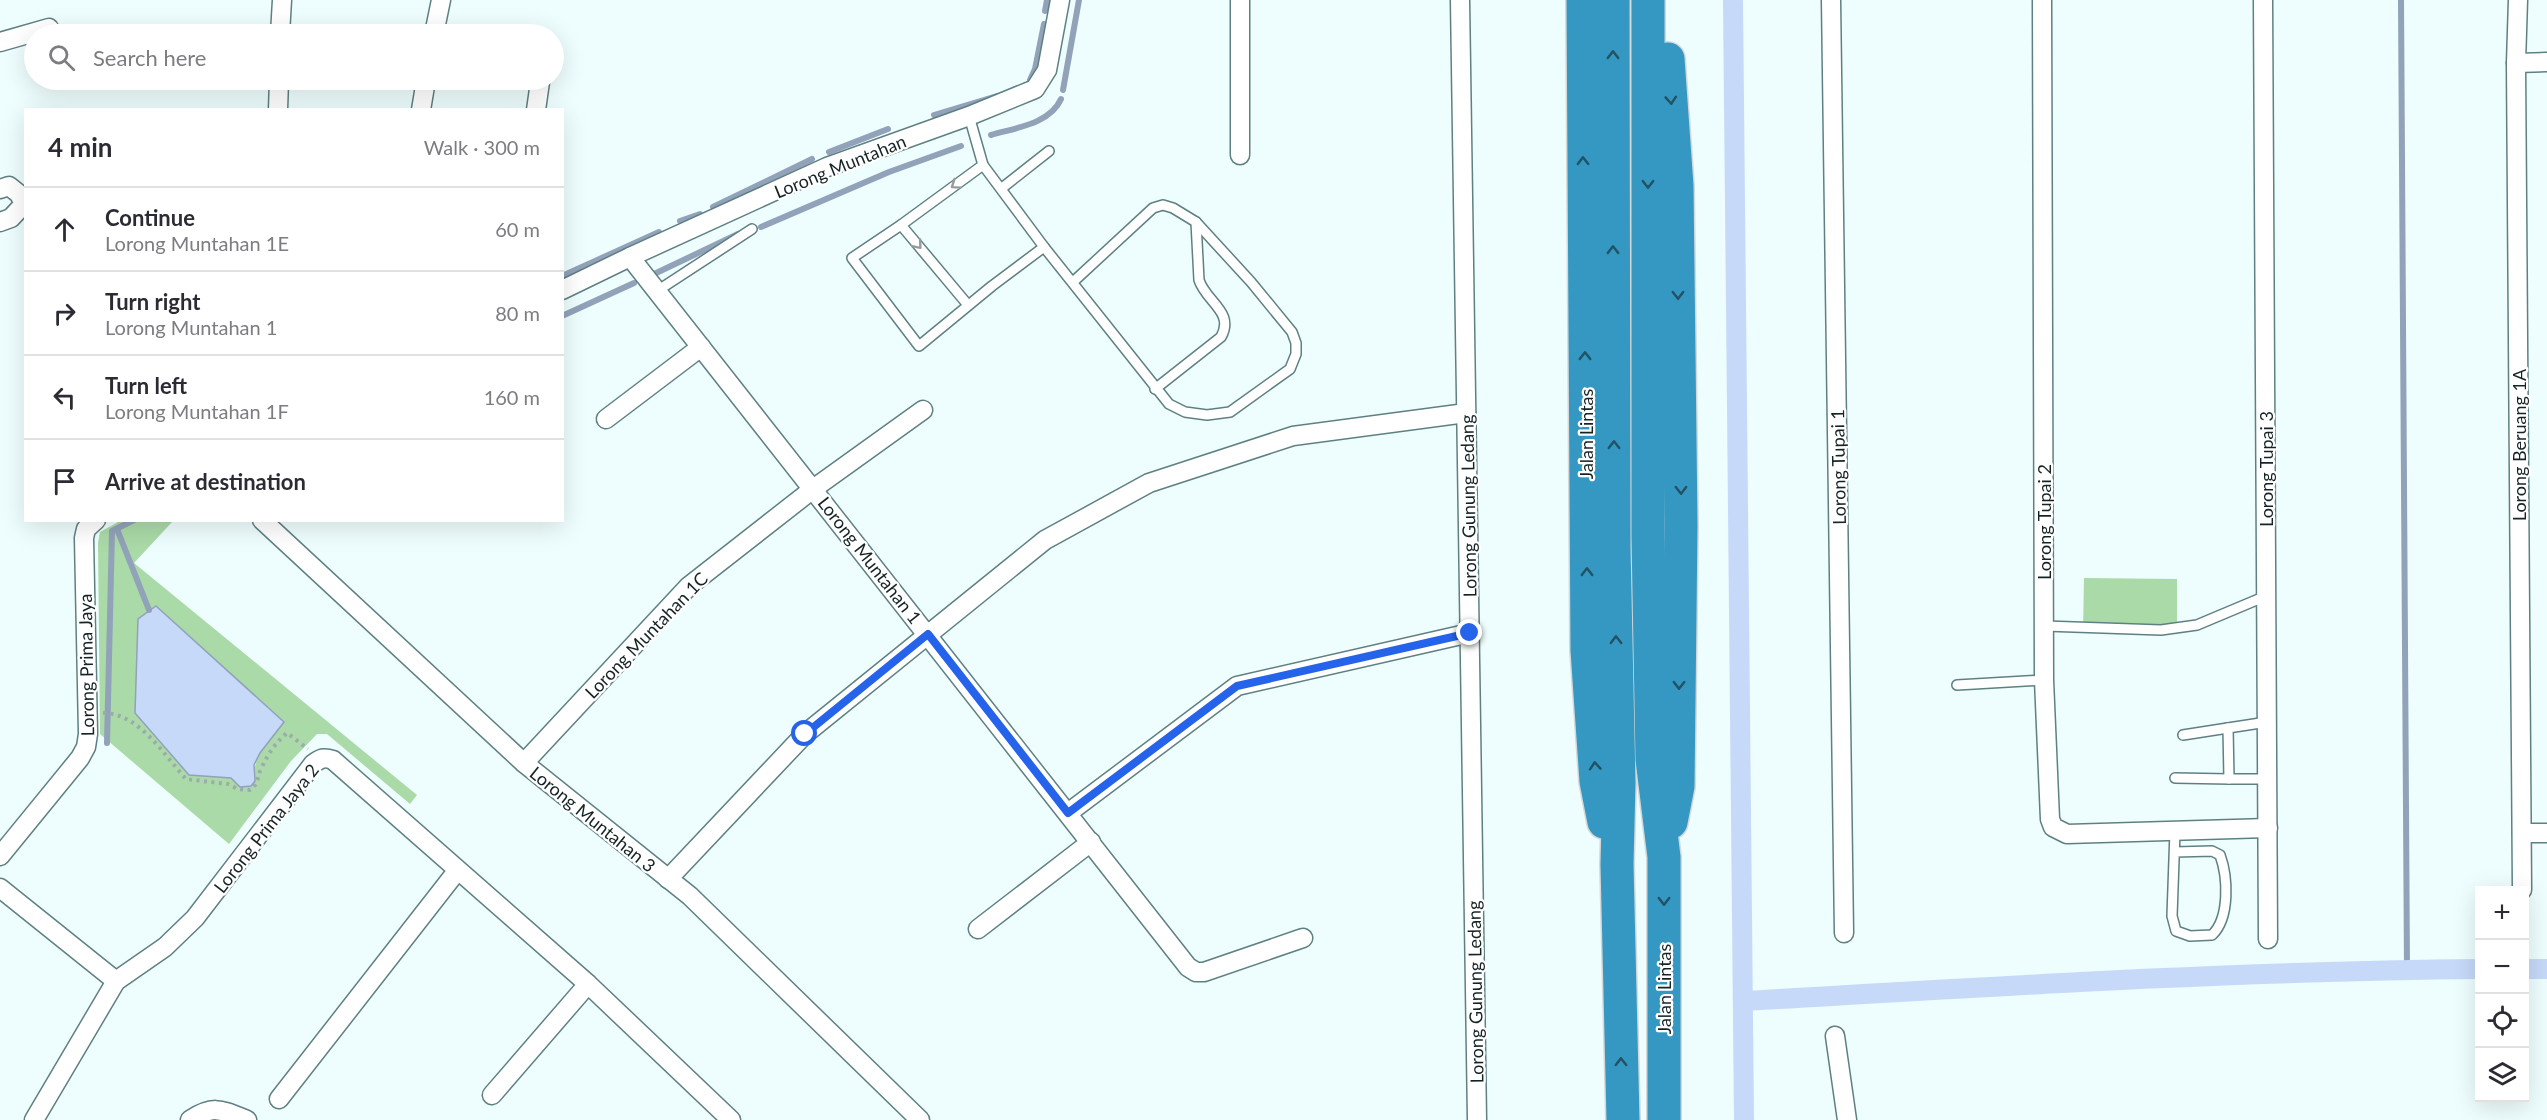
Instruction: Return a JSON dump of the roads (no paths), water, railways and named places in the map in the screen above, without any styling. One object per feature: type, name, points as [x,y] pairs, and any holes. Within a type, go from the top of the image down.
[{"type":"highway","name":"Jalan Lintas","points":[[1583,0],[1587,650],[1596,781],[1601,812],[1617,864]]},
{"type":"highway","name":"Jalan Lintas","points":[[1613,0],[1614,548],[1619,783],[1617,864],[1623,1120]]},
{"type":"highway","name":"Jalan Lintas","points":[[1648,0],[1648,537],[1652,759],[1664,857],[1661,1120]]},
{"type":"highway","name":"Jalan Lintas","points":[[1664,0],[1677,186],[1682,525],[1678,786],[1664,857]]},
{"type":"street","points":[[281,24],[282,0]]},
{"type":"street","points":[[436,24],[441,0]]},
{"type":"street","name":"Lorong Muntahan","points":[[564,289],[826,167],[1035,90],[1047,70],[1060,0]]},
{"type":"street","points":[[1240,0],[1240,155]]},
{"type":"street","name":"Lorong Gunung Ledang","points":[[1460,0],[1477,1120]]},
{"type":"street","name":"Lorong Tupai 1","points":[[1831,0],[1844,933]]},
{"type":"street","name":"Lorong Tupai 2","points":[[2042,0],[2044,680],[2050,819],[2053,827],[2067,834],[2268,828]]},
{"type":"street","name":"Lorong Tupai 3","points":[[2263,0],[2268,939]]},
{"type":"street","name":"Lorong Beruang 1A","points":[[2518,0],[2516,63],[2522,886]]},
{"type":"street","points":[[0,42],[24,35]]},
{"type":"street","points":[[2516,63],[2547,62]]},
{"type":"street","points":[[278,108],[279,90]]},
{"type":"street","points":[[421,108],[424,90]]},
{"type":"street","points":[[536,108],[539,90]]},
{"type":"street","points":[[0,189],[9,186],[19,194],[24,204],[11,218],[0,222]]},
{"type":"street","name":"Lorong Muntahan 1","points":[[630,257],[1188,967],[1196,972],[1204,972],[1303,938]]},
{"type":"street","points":[[606,419],[701,347]]},
{"type":"street","name":"Lorong Muntahan 1C","points":[[524,764],[689,586],[813,489],[922,410]]},
{"type":"street","points":[[668,879],[805,734],[1045,540],[1149,483],[1293,436],[1466,413]]},
{"type":"street","name":"Lorong Prima Jaya","points":[[0,856],[80,759],[86,747],[88,734],[84,538],[86,529],[94,522]]},
{"type":"street","name":"Lorong Muntahan 3","points":[[264,522],[524,764],[690,896],[921,1120]]},
{"type":"street","points":[[1068,813],[1237,686],[1470,633]]},
{"type":"street","name":"Lorong Prima Jaya 2","points":[[34,1120],[116,981],[165,947],[195,918],[313,764],[320,758],[333,760],[588,984],[731,1120]]},
{"type":"street","points":[[2522,833],[2547,833]]},
{"type":"street","points":[[978,929],[1091,842]]},
{"type":"street","points":[[279,1099],[457,871]]},
{"type":"street","points":[[0,888],[116,981]]},
{"type":"street","points":[[492,1095],[588,984]]},
{"type":"street","points":[[1835,1036],[1847,1120]]},
{"type":"street","points":[[190,1120],[206,1109],[219,1109],[247,1120]]},
{"type":"lane","points":[[969,116],[983,165],[1044,247],[1168,404],[1185,412],[1207,415],[1230,412],[1290,369],[1296,354],[1296,343],[1292,332],[1251,282],[1196,222],[1173,208],[1163,205],[1153,208],[1073,282]]},
{"type":"lane","points":[[1002,188],[1049,151]]},
{"type":"lane","points":[[983,165],[852,258],[919,346],[1044,247]]},
{"type":"lane","points":[[1155,389],[1221,337],[1226,329],[1224,316],[1199,280],[1196,222]]},
{"type":"lane","points":[[901,225],[968,305]]},
{"type":"lane","points":[[657,291],[752,230]]},
{"type":"lane","points":[[2045,626],[2161,630],[2197,625],[2266,596]]},
{"type":"lane","points":[[1957,685],[2044,680]]},
{"type":"lane","points":[[2183,735],[2267,722]]},
{"type":"lane","points":[[2228,728],[2229,780]]},
{"type":"lane","points":[[2175,778],[2267,779]]},
{"type":"lane","points":[[2175,831],[2172,916],[2176,931],[2190,936],[2212,935],[2219,928],[2223,918],[2223,864],[2220,855],[2212,851],[2175,852]]},
{"type":"water","points":[[156,606],[284,722],[260,753],[254,765],[255,781],[251,786],[240,787],[231,778],[189,775],[135,713],[138,619]]},
{"type":"waterway","points":[[1045,11],[1047,0]]},
{"type":"waterway","points":[[1063,90],[1079,0]]},
{"type":"waterway","points":[[1733,0],[1744,1120]]},
{"type":"waterway","points":[[2401,0],[2407,970]]},
{"type":"waterway","points":[[1030,80],[1035,69],[1044,24]]},
{"type":"waterway","points":[[934,115],[997,96]]},
{"type":"waterway","points":[[991,135],[1040,120],[1049,114],[1061,99]]},
{"type":"waterway","points":[[829,152],[888,129]]},
{"type":"waterway","points":[[761,227],[889,172],[961,146]]},
{"type":"waterway","points":[[713,207],[812,159]]},
{"type":"waterway","points":[[680,221],[700,214]]},
{"type":"waterway","points":[[564,275],[659,232]]},
{"type":"waterway","points":[[652,275],[738,234]]},
{"type":"waterway","points":[[564,315],[634,283]]},
{"type":"waterway","points":[[107,743],[112,531],[130,522]]},
{"type":"waterway","points":[[117,529],[149,610]]},
{"type":"waterway","points":[[1744,1001],[2204,976],[2475,969]]},
{"type":"waterway","points":[[2529,969],[2547,969]]}]
